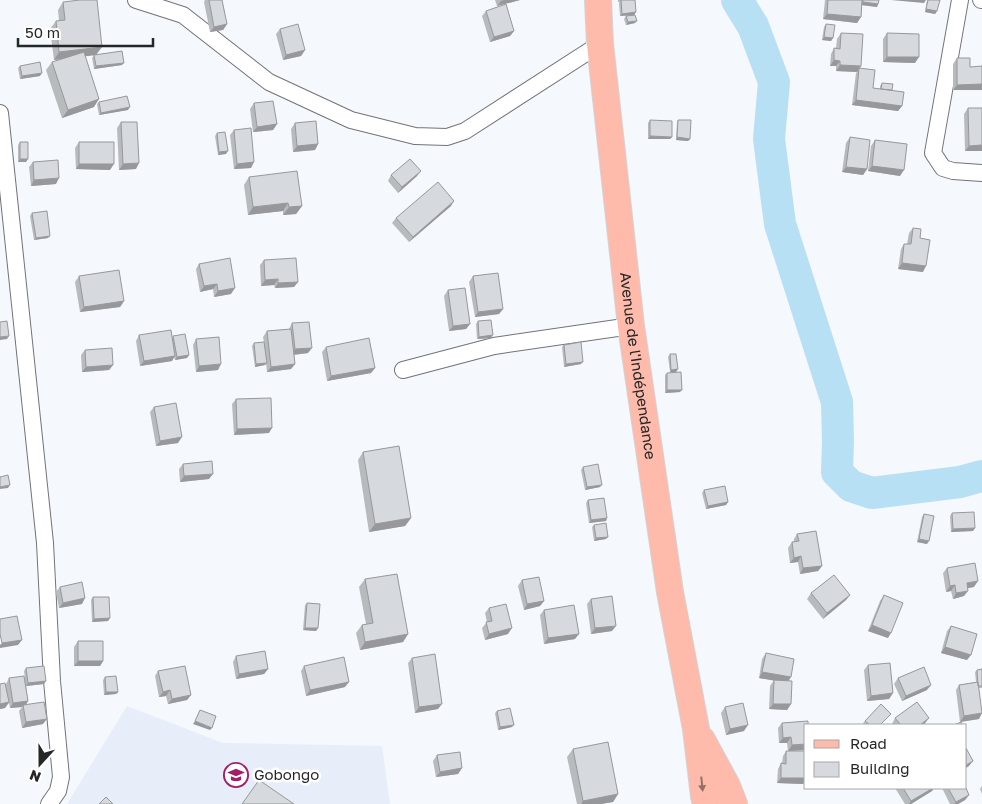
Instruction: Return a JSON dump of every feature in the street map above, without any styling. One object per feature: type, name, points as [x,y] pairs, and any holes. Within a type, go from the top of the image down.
[{"type":"main road","name":"Avenue de l'Indépendance","points":[[598,0],[600,44],[631,326],[670,592],[696,729],[706,804]]},
{"type":"main road","name":"Avenue de l'Indépendance","points":[[696,729],[727,786],[734,804]]},
{"type":"street","points":[[136,0],[183,15],[269,82],[351,120],[415,136],[447,137],[465,131],[600,44]]},
{"type":"street","points":[[960,0],[933,153],[943,168],[953,171],[982,173]]},
{"type":"street","points":[[0,113],[5,220],[45,543],[52,681],[61,777],[58,791],[49,804]]},
{"type":"street","points":[[403,370],[494,346],[631,326]]},
{"type":"shaded area","name":"Gobongo","points":[[127,706],[223,743],[382,746],[390,804],[67,804]]},
{"type":"building","points":[[97,0],[102,47],[59,52],[56,21],[65,20],[63,2]]},
{"type":"building","points":[[209,0],[222,0],[227,24],[214,27]]},
{"type":"building","points":[[621,0],[635,0],[636,12],[622,14]]},
{"type":"building","points":[[828,0],[862,0],[861,17],[827,14]]},
{"type":"building","points":[[863,0],[879,0],[878,4],[863,2]]},
{"type":"building","points":[[928,0],[940,0],[937,11],[926,9]]},
{"type":"building","points":[[506,4],[514,31],[494,37],[486,11]]},
{"type":"building","points":[[635,15],[637,21],[628,22],[626,16]]},
{"type":"building","points":[[298,24],[305,50],[286,55],[280,29]]},
{"type":"building","points":[[826,24],[835,25],[833,38],[824,37]]},
{"type":"building","points":[[841,33],[863,34],[861,66],[840,65],[840,61],[834,60],[834,48],[840,49]]},
{"type":"building","points":[[887,33],[919,34],[919,57],[887,57]]},
{"type":"building","points":[[122,51],[124,63],[96,66],[94,55]]},
{"type":"building","points":[[84,52],[99,99],[68,110],[52,62]]},
{"type":"building","points":[[957,58],[970,58],[970,67],[982,66],[982,84],[957,85]]},
{"type":"building","points":[[40,62],[42,73],[22,76],[20,66]]},
{"type":"building","points":[[859,68],[875,70],[873,88],[904,92],[902,106],[856,100]]},
{"type":"building","points":[[882,83],[893,84],[892,90],[881,89]]},
{"type":"building","points":[[127,96],[130,107],[101,113],[99,102]]},
{"type":"building","points":[[273,101],[277,124],[257,127],[254,103]]},
{"type":"building","points":[[968,108],[982,108],[982,145],[969,146]]},
{"type":"building","points":[[650,120],[672,121],[672,137],[650,136]]},
{"type":"building","points":[[678,120],[691,120],[690,139],[677,137]]},
{"type":"building","points":[[316,121],[318,144],[297,146],[295,123]]},
{"type":"building","points":[[121,122],[137,122],[139,163],[123,164]]},
{"type":"building","points":[[251,128],[254,162],[237,164],[234,130]]},
{"type":"building","points":[[225,132],[228,151],[219,152],[217,133]]},
{"type":"building","points":[[850,137],[870,140],[867,169],[846,167]]},
{"type":"building","points":[[875,140],[907,144],[904,170],[872,166]]},
{"type":"building","points":[[20,142],[28,142],[28,159],[20,159]]},
{"type":"building","points":[[79,142],[114,142],[114,164],[79,164]]},
{"type":"building","points":[[410,159],[421,171],[402,187],[391,175]]},
{"type":"building","points":[[58,160],[59,178],[34,180],[33,162]]},
{"type":"building","points":[[297,171],[302,206],[289,207],[288,203],[253,207],[249,177]]},
{"type":"building","points":[[438,182],[454,201],[413,237],[396,218]]},
{"type":"building","points":[[47,211],[50,236],[36,238],[32,213]]},
{"type":"building","points":[[913,228],[921,229],[920,238],[930,240],[926,266],[902,263],[904,244],[911,244]]},
{"type":"building","points":[[230,258],[235,288],[218,291],[217,284],[204,286],[199,264]]},
{"type":"building","points":[[296,258],[298,282],[278,283],[278,279],[265,280],[264,260]]},
{"type":"building","points":[[119,270],[124,301],[84,307],[79,276]]},
{"type":"building","points":[[498,273],[503,309],[478,312],[473,276]]},
{"type":"building","points":[[465,288],[470,324],[453,326],[448,290]]},
{"type":"building","points":[[491,320],[493,335],[479,337],[478,321]]},
{"type":"building","points":[[7,321],[9,336],[0,337],[0,322]]},
{"type":"building","points":[[309,322],[312,348],[295,349],[292,323]]},
{"type":"building","points":[[291,329],[295,364],[271,367],[267,331]]},
{"type":"building","points":[[171,330],[175,356],[144,361],[139,335]]},
{"type":"building","points":[[185,334],[189,355],[177,357],[173,336]]},
{"type":"building","points":[[219,337],[221,364],[199,366],[196,339]]},
{"type":"building","points":[[369,338],[375,368],[331,376],[326,347]]},
{"type":"building","points":[[264,342],[267,363],[256,364],[254,343]]},
{"type":"building","points":[[581,342],[583,362],[566,364],[564,345]]},
{"type":"building","points":[[112,348],[113,365],[86,367],[85,350]]},
{"type":"building","points":[[670,354],[676,354],[678,369],[671,370]]},
{"type":"building","points":[[681,372],[682,390],[667,390],[667,373]]},
{"type":"building","points":[[271,398],[272,428],[237,429],[236,399]]},
{"type":"building","points":[[176,403],[182,437],[160,441],[154,407]]},
{"type":"building","points":[[399,446],[411,518],[375,524],[363,452]]},
{"type":"building","points":[[212,461],[213,474],[184,476],[183,464]]},
{"type":"building","points":[[598,464],[602,485],[587,487],[583,467]]},
{"type":"building","points":[[8,475],[10,485],[0,487],[0,477]]},
{"type":"building","points":[[725,486],[728,502],[708,506],[704,490]]},
{"type":"building","points":[[604,498],[607,518],[591,520],[588,500]]},
{"type":"building","points":[[974,512],[975,528],[953,529],[952,513]]},
{"type":"building","points":[[924,514],[934,516],[929,541],[919,539]]},
{"type":"building","points":[[606,523],[608,537],[596,538],[594,525]]},
{"type":"building","points":[[816,531],[822,566],[803,568],[801,556],[794,558],[792,542],[799,541],[797,534]]},
{"type":"building","points":[[975,563],[978,581],[967,583],[968,591],[956,593],[955,585],[950,586],[947,568]]},
{"type":"building","points":[[397,574],[408,634],[365,642],[362,625],[373,623],[365,579]]},
{"type":"building","points":[[834,575],[850,595],[827,613],[811,593]]},
{"type":"building","points":[[539,577],[544,601],[527,604],[522,580]]},
{"type":"building","points":[[82,582],[85,598],[63,603],[60,587]]},
{"type":"building","points":[[884,595],[903,603],[891,633],[872,625]]},
{"type":"building","points":[[612,596],[616,626],[595,628],[591,599]]},
{"type":"building","points":[[93,597],[109,597],[110,618],[94,619]]},
{"type":"building","points":[[307,603],[320,604],[318,628],[305,628]]},
{"type":"building","points":[[506,604],[512,628],[489,634],[486,622],[492,621],[489,608]]},
{"type":"building","points":[[574,605],[579,634],[548,638],[544,610]]},
{"type":"building","points":[[17,616],[22,640],[2,643],[0,619]]},
{"type":"building","points":[[951,626],[977,634],[971,655],[945,647]]},
{"type":"building","points":[[78,641],[103,641],[103,661],[78,661]]},
{"type":"building","points":[[265,651],[268,669],[239,674],[236,656]]},
{"type":"building","points":[[766,653],[794,659],[791,677],[762,672]]},
{"type":"building","points":[[435,654],[442,704],[419,707],[412,658]]},
{"type":"building","points":[[344,657],[349,682],[310,690],[304,666]]},
{"type":"building","points":[[890,663],[893,693],[871,696],[868,665]]},
{"type":"building","points":[[44,666],[46,681],[28,683],[26,668]]},
{"type":"building","points":[[185,666],[191,695],[172,699],[170,690],[163,692],[158,671]]},
{"type":"building","points":[[924,667],[931,685],[906,696],[898,678]]},
{"type":"building","points":[[982,669],[982,686],[978,686],[977,670]]},
{"type":"building","points":[[24,676],[28,701],[13,703],[9,678]]},
{"type":"building","points":[[116,676],[118,692],[106,692],[105,677]]},
{"type":"building","points":[[774,680],[792,681],[791,704],[773,704]]},
{"type":"building","points":[[978,682],[982,713],[964,716],[959,685]]},
{"type":"building","points":[[5,683],[9,702],[0,704],[0,684]]},
{"type":"building","points":[[44,702],[47,719],[26,722],[23,705]]},
{"type":"building","points":[[917,702],[929,718],[921,724],[900,724],[895,718]]},
{"type":"building","points":[[743,703],[748,725],[730,729],[725,707]]},
{"type":"building","points":[[881,704],[891,714],[881,724],[869,724],[865,721]]},
{"type":"building","points":[[510,708],[514,725],[500,727],[497,711]]},
{"type":"building","points":[[200,710],[216,716],[212,728],[195,721]]},
{"type":"building","points":[[808,721],[808,724],[804,724],[804,744],[792,745],[791,737],[783,738],[782,723]]},
{"type":"building","points":[[608,742],[618,794],[583,801],[573,749]]},
{"type":"building","points":[[967,750],[973,761],[967,764]]},
{"type":"building","points":[[786,751],[804,751],[804,778],[781,778],[781,763],[786,764]]},
{"type":"building","points":[[460,752],[462,768],[440,772],[437,755]]},
{"type":"building","points":[[259,780],[294,804],[242,804]]},
{"type":"building","points":[[904,789],[931,789],[911,801]]},
{"type":"building","points":[[949,789],[966,789],[969,795],[956,802]]},
{"type":"building","points":[[106,797],[113,804],[99,804]]},
{"type":"waterway","points":[[737,0],[753,26],[774,82],[769,139],[780,224],[837,402],[837,472],[851,486],[872,493],[960,482],[982,476]]},
{"type":"place","name":"Gobongo","points":[[236,775]]}]
